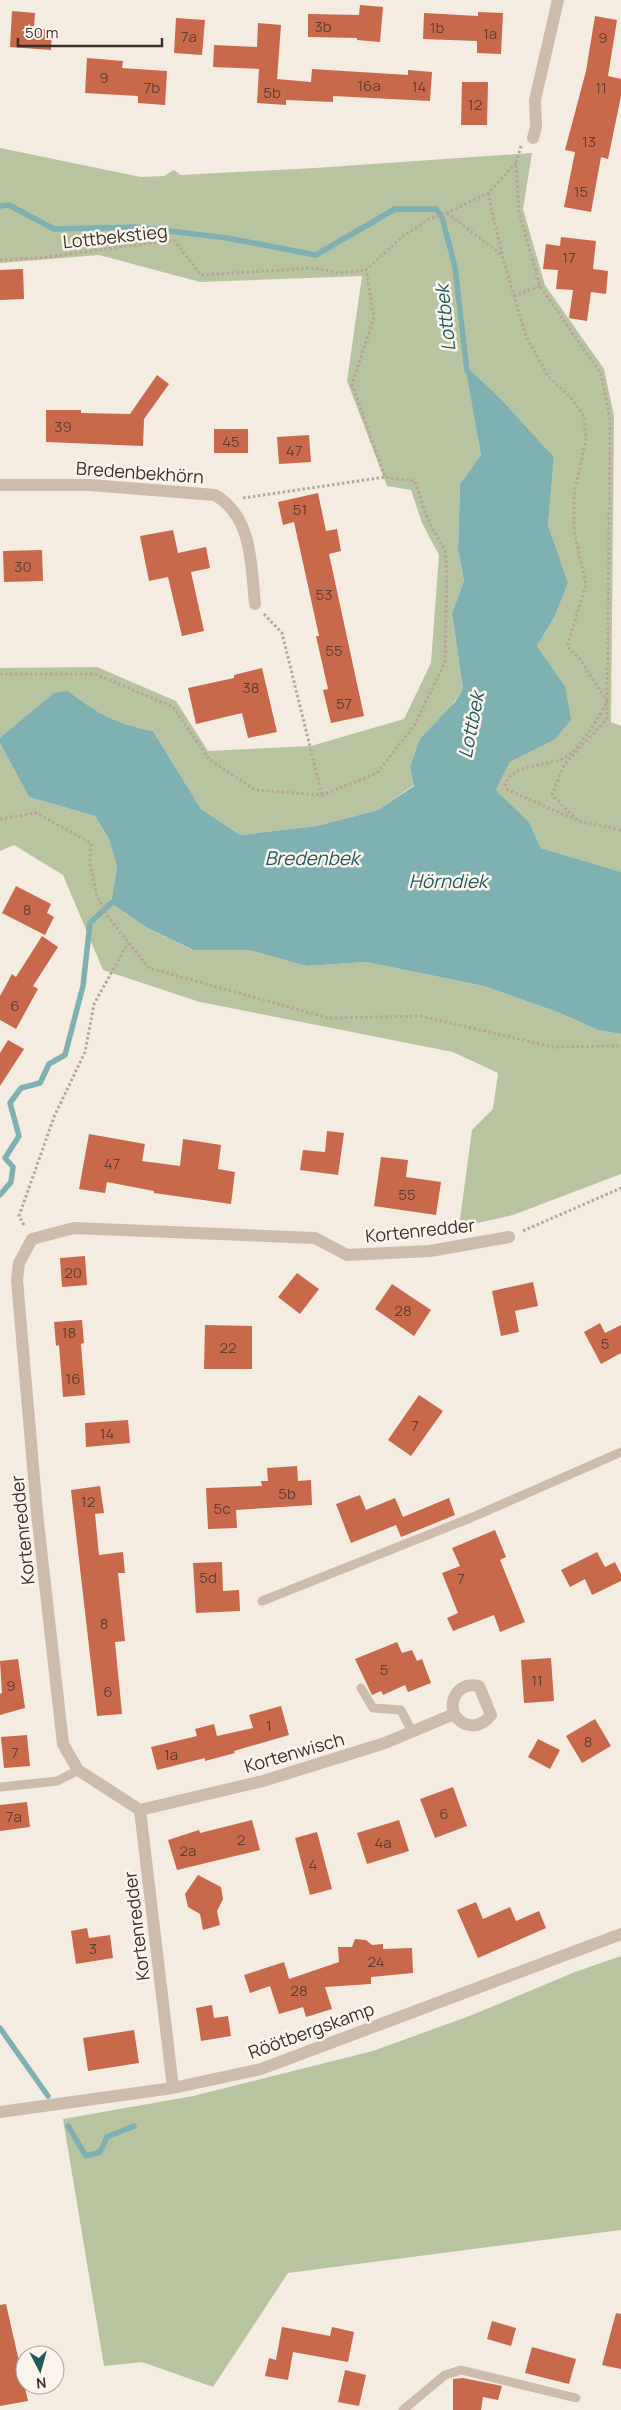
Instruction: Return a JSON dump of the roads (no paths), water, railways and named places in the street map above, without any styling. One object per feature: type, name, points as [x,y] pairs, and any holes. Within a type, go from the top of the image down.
[{"type":"street","points":[[528,140],[536,127],[535,100],[558,0]]},
{"type":"street","name":"Bredenbekhörn","points":[[0,485],[118,486],[202,492],[215,495],[225,501],[236,513],[244,527],[249,550],[255,604]]},
{"type":"street","name":"Kortenredder","points":[[173,2088],[140,1810],[79,1770],[63,1744],[36,1503],[17,1280],[19,1263],[32,1239],[74,1228],[314,1238],[347,1255],[430,1251],[509,1237]]},
{"type":"street","name":"Kortenwisch","points":[[140,1810],[263,1781],[385,1743],[454,1714]]},
{"type":"street","name":"Röötbergskamp","points":[[0,2112],[173,2088],[260,2069],[621,1934]]},
{"type":"lane","points":[[262,1601],[473,1518],[621,1452]]},
{"type":"lane","points":[[361,1688],[374,1708],[401,1710],[412,1732]]},
{"type":"lane","points":[[1,1787],[57,1781],[79,1770]]},
{"type":"lane","points":[[403,2410],[445,2375],[461,2370],[576,2398]]},
{"type":"water","name":"Hörndiek","points":[[465,365],[501,399],[554,457],[548,525],[568,583],[555,616],[537,646],[565,686],[571,720],[554,740],[510,762],[496,790],[529,822],[541,848],[621,872],[621,1034],[598,1030],[560,1013],[484,986],[366,962],[307,966],[249,950],[193,950],[146,927],[111,903],[117,867],[109,839],[95,816],[29,797],[0,743],[0,738],[54,693],[68,691],[107,717],[128,725],[153,731],[201,809],[240,835],[317,826],[378,810],[414,786],[410,767],[420,739],[455,702],[463,689],[452,613],[464,581],[458,549],[460,484],[481,455]]},
{"type":"waterway","name":"Lottbek","points":[[0,206],[9,205],[54,229],[136,227],[227,238],[316,255],[395,209],[436,209],[442,217],[455,267],[467,371]]},
{"type":"waterway","points":[[0,1195],[11,1182],[13,1167],[5,1158],[19,1136],[10,1103],[21,1088],[40,1083],[49,1064],[65,1055],[83,986],[90,923],[111,903]]},
{"type":"waterway","points":[[0,2028],[48,2096]]},
{"type":"waterway","points":[[68,2126],[86,2156],[100,2152],[107,2137],[134,2126]]},
{"type":"water label","name":"Bredenbek","points":[[312,858]]}]
